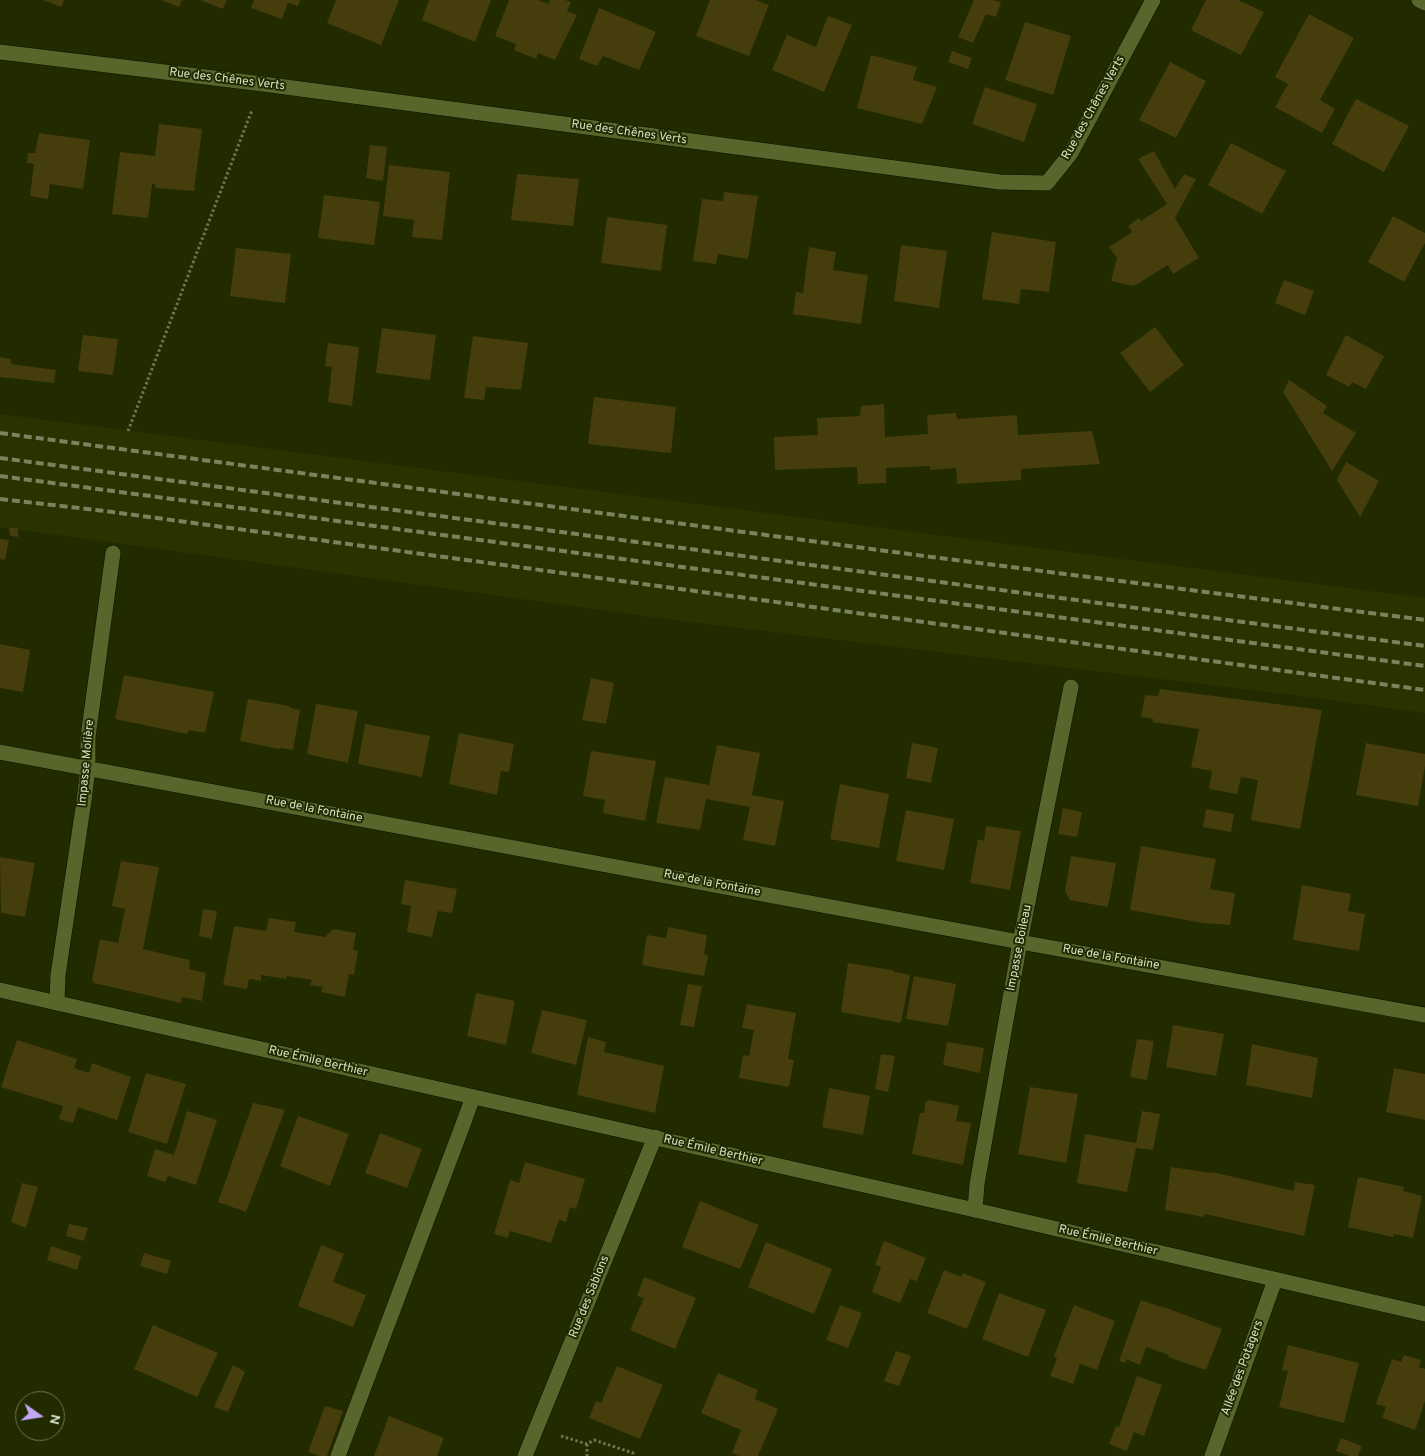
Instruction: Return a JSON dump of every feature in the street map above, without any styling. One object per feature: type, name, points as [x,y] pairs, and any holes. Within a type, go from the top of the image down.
[{"type":"street","name":"Rue des Chênes Verts","points":[[0,52],[263,84],[1000,182],[1047,183],[1071,153],[1153,0]]},
{"type":"street","points":[[1419,0],[1425,3]]},
{"type":"street","name":"Impasse Molière","points":[[57,1003],[58,975],[88,768],[88,737],[113,553]]},
{"type":"street","name":"Impasse Boileau","points":[[975,1210],[977,1184],[1020,942],[1071,687]]},
{"type":"street","name":"Rue de la Fontaine","points":[[0,752],[1020,942],[1425,1015]]},
{"type":"street","name":"Rue Émile Berthier","points":[[0,990],[655,1137],[1425,1314]]},
{"type":"street","points":[[338,1456],[473,1096]]},
{"type":"street","name":"Rue des Sablons","points":[[525,1456],[655,1137]]},
{"type":"street","name":"Allée des Potagers","points":[[1212,1456],[1275,1280]]},
{"type":"path","points":[[128,432],[263,84]]},
{"type":"path","points":[[587,1456],[587,1444],[594,1440],[633,1453],[632,1456]]},
{"type":"shaded area","points":[[0,414],[1425,598],[1425,713],[1301,696],[674,620],[0,527]]},
{"type":"building","points":[[43,0],[64,0],[61,7]]},
{"type":"building","points":[[161,0],[182,0],[179,7]]},
{"type":"building","points":[[200,0],[227,0],[223,9]]},
{"type":"building","points":[[254,0],[300,0],[298,6],[288,3],[282,19],[251,8]]},
{"type":"building","points":[[336,0],[399,0],[381,45],[327,23]]},
{"type":"building","points":[[429,0],[491,0],[475,42],[422,20]]},
{"type":"building","points":[[509,0],[538,0],[548,4],[550,0],[571,2],[567,11],[577,15],[555,60],[538,53],[536,59],[514,50],[516,44],[495,36]]},
{"type":"building","points":[[710,0],[756,0],[769,5],[749,56],[696,36]]},
{"type":"building","points":[[974,0],[1001,2],[996,17],[986,14],[973,43],[958,37]]},
{"type":"building","points":[[1206,0],[1238,0],[1264,12],[1241,55],[1191,30]]},
{"type":"building","points":[[599,8],[656,32],[639,70],[603,56],[597,66],[579,59]]},
{"type":"building","points":[[1309,14],[1354,38],[1320,100],[1335,109],[1322,133],[1275,107],[1288,84],[1275,77]]},
{"type":"building","points":[[828,16],[852,25],[824,92],[772,70],[787,35],[816,47]]},
{"type":"building","points":[[1025,22],[1071,36],[1053,95],[1005,80]]},
{"type":"building","points":[[952,51],[972,58],[968,69],[948,62]]},
{"type":"building","points":[[871,55],[917,67],[913,80],[937,87],[922,124],[857,108]]},
{"type":"building","points":[[1170,62],[1206,81],[1176,138],[1139,120]]},
{"type":"building","points":[[985,87],[1037,104],[1024,142],[972,124]]},
{"type":"building","points":[[1356,99],[1409,126],[1384,172],[1332,144]]},
{"type":"building","points":[[159,124],[202,129],[194,191],[155,188],[155,184],[152,184],[148,218],[112,214],[120,152],[155,156]]},
{"type":"building","points":[[39,133],[90,140],[83,189],[50,184],[48,199],[30,196],[34,164],[27,163],[28,153],[35,153]]},
{"type":"building","points":[[1231,143],[1286,171],[1262,214],[1208,185]]},
{"type":"building","points":[[370,145],[387,147],[383,181],[366,178]]},
{"type":"building","points":[[1154,151],[1175,189],[1184,174],[1196,179],[1175,218],[1199,258],[1173,274],[1168,265],[1134,286],[1111,281],[1117,258],[1109,247],[1132,232],[1128,226],[1139,218],[1141,221],[1167,204],[1138,159]]},
{"type":"building","points":[[389,165],[450,172],[442,240],[412,237],[414,220],[383,216]]},
{"type":"building","points":[[517,174],[579,179],[573,226],[511,220]]},
{"type":"building","points":[[724,192],[758,196],[748,259],[718,254],[716,264],[693,261],[702,199],[723,201]]},
{"type":"building","points":[[324,195],[380,202],[374,245],[318,238]]},
{"type":"building","points":[[1393,216],[1425,233],[1425,243],[1404,282],[1368,262]]},
{"type":"building","points":[[607,217],[667,225],[661,271],[601,263]]},
{"type":"building","points":[[992,232],[1056,242],[1049,292],[1021,289],[1019,304],[982,299]]},
{"type":"building","points":[[901,245],[947,251],[939,308],[894,301]]},
{"type":"building","points":[[809,247],[836,252],[833,270],[868,275],[861,324],[793,314],[796,292],[803,293]]},
{"type":"building","points":[[236,248],[291,254],[285,303],[230,296]]},
{"type":"building","points":[[1284,280],[1314,291],[1305,315],[1275,303]]},
{"type":"building","points":[[1155,327],[1184,365],[1150,392],[1120,353]]},
{"type":"building","points":[[382,328],[436,335],[430,380],[376,373]]},
{"type":"building","points":[[83,335],[118,339],[113,375],[78,371]]},
{"type":"building","points":[[1346,335],[1384,356],[1366,389],[1352,382],[1349,387],[1326,375]]},
{"type":"building","points":[[473,336],[528,343],[521,390],[486,387],[484,400],[464,398]]},
{"type":"building","points":[[328,343],[359,347],[352,406],[328,402],[332,367],[325,366]]},
{"type":"building","points":[[0,357],[11,359],[11,364],[56,370],[54,383],[0,377]]},
{"type":"building","points":[[1289,380],[1327,406],[1323,413],[1356,433],[1332,471],[1283,392]]},
{"type":"building","points":[[594,397],[676,407],[671,453],[588,444]]},
{"type":"building","points":[[884,404],[885,437],[928,434],[927,415],[956,413],[957,419],[1017,415],[1018,435],[1092,431],[1100,464],[1021,469],[1021,480],[957,484],[956,468],[930,470],[930,466],[886,468],[886,483],[858,484],[857,467],[775,470],[774,437],[818,435],[817,418],[860,416],[861,406]]},
{"type":"building","points":[[1346,462],[1379,481],[1360,517],[1337,480]]},
{"type":"building","points":[[9,528],[18,528],[18,537],[10,536]]},
{"type":"building","points":[[0,539],[9,540],[5,560],[0,559]]},
{"type":"building","points":[[0,644],[30,650],[23,692],[0,688]]},
{"type":"building","points":[[124,675],[214,692],[205,733],[189,730],[187,734],[115,719]]},
{"type":"building","points":[[591,678],[614,683],[606,724],[582,720]]},
{"type":"building","points":[[1160,689],[1322,710],[1300,829],[1251,820],[1258,780],[1241,777],[1237,794],[1209,789],[1212,771],[1191,767],[1199,729],[1153,722],[1153,719],[1141,717],[1145,695],[1158,696]]},
{"type":"building","points":[[248,699],[289,706],[300,710],[293,750],[240,741]]},
{"type":"building","points":[[316,704],[358,711],[348,763],[307,754]]},
{"type":"building","points":[[365,724],[430,736],[422,777],[358,764]]},
{"type":"building","points":[[459,733],[514,744],[509,772],[501,771],[497,795],[449,784]]},
{"type":"building","points":[[912,743],[938,748],[931,783],[906,778]]},
{"type":"building","points":[[1366,743],[1425,754],[1425,766],[1418,806],[1356,795]]},
{"type":"building","points":[[717,745],[760,753],[752,795],[784,801],[775,846],[743,840],[750,807],[706,799],[700,830],[656,823],[665,777],[709,785]]},
{"type":"building","points":[[591,751],[656,761],[645,821],[603,813],[605,800],[583,796]]},
{"type":"building","points":[[840,784],[889,794],[879,848],[830,839]]},
{"type":"building","points":[[1063,808],[1082,812],[1077,837],[1058,834]]},
{"type":"building","points":[[1206,809],[1234,814],[1231,832],[1203,827]]},
{"type":"building","points":[[906,810],[954,819],[944,870],[896,861]]},
{"type":"building","points":[[986,826],[1021,831],[1010,890],[970,883],[978,839],[984,841]]},
{"type":"building","points":[[1141,846],[1216,859],[1210,889],[1235,893],[1230,925],[1203,923],[1130,910]]},
{"type":"building","points":[[1071,856],[1116,863],[1108,907],[1070,900],[1065,891]]},
{"type":"building","points":[[0,857],[35,863],[25,917],[1,913]]},
{"type":"building","points":[[121,861],[159,867],[143,949],[190,960],[189,969],[206,973],[202,1001],[182,997],[181,1003],[94,983],[92,980],[100,939],[118,943],[125,909],[112,906]]},
{"type":"building","points":[[405,880],[457,889],[452,913],[438,911],[432,937],[407,932],[411,906],[401,904]]},
{"type":"building","points":[[1302,885],[1351,894],[1348,911],[1365,914],[1359,951],[1293,940]]},
{"type":"building","points":[[203,909],[217,911],[212,939],[199,936]]},
{"type":"building","points":[[269,918],[296,922],[294,932],[325,937],[333,929],[356,933],[353,950],[358,951],[354,975],[349,974],[345,997],[321,992],[323,987],[310,985],[312,980],[287,976],[286,979],[261,975],[261,981],[249,979],[247,989],[223,985],[234,926],[266,931]]},
{"type":"building","points":[[668,927],[707,935],[704,954],[708,956],[704,976],[642,965],[647,935],[666,938]]},
{"type":"building","points":[[848,963],[910,975],[901,1023],[841,1012]]},
{"type":"building","points":[[914,976],[956,984],[948,1026],[906,1019]]},
{"type":"building","points":[[688,984],[702,986],[694,1027],[680,1025]]},
{"type":"building","points":[[476,993],[515,1001],[506,1045],[467,1036]]},
{"type":"building","points":[[747,1004],[796,1013],[788,1059],[794,1060],[789,1087],[739,1078],[743,1055],[749,1056],[754,1030],[742,1028]]},
{"type":"building","points":[[542,1010],[587,1020],[576,1065],[531,1053]]},
{"type":"building","points":[[1173,1025],[1224,1034],[1216,1076],[1166,1067]]},
{"type":"building","points":[[588,1037],[606,1042],[604,1052],[664,1066],[655,1113],[577,1095]]},
{"type":"building","points":[[1137,1039],[1154,1041],[1147,1080],[1130,1077]]},
{"type":"building","points":[[17,1040],[77,1059],[74,1068],[89,1073],[92,1063],[131,1077],[117,1120],[78,1107],[73,1123],[59,1119],[63,1106],[1,1087]]},
{"type":"building","points":[[947,1042],[984,1048],[980,1073],[943,1065]]},
{"type":"building","points":[[1252,1044],[1318,1058],[1312,1098],[1246,1085]]},
{"type":"building","points":[[881,1054],[895,1056],[888,1092],[875,1089]]},
{"type":"building","points":[[1394,1068],[1425,1074],[1425,1120],[1386,1112]]},
{"type":"building","points":[[146,1073],[186,1084],[167,1144],[128,1132]]},
{"type":"building","points":[[1030,1087],[1078,1094],[1066,1163],[1018,1154]]},
{"type":"building","points":[[829,1088],[870,1096],[863,1135],[822,1127]]},
{"type":"building","points":[[929,1100],[959,1106],[956,1121],[971,1123],[963,1165],[912,1154],[920,1113],[924,1113],[925,1103]]},
{"type":"building","points":[[253,1103],[285,1110],[246,1212],[218,1202]]},
{"type":"building","points":[[187,1111],[217,1120],[196,1185],[168,1176],[165,1182],[147,1176],[155,1149],[174,1155]]},
{"type":"building","points":[[1142,1111],[1160,1114],[1153,1150],[1136,1148],[1127,1192],[1077,1183],[1085,1134],[1136,1143]]},
{"type":"building","points":[[298,1116],[349,1134],[330,1186],[280,1166]]},
{"type":"building","points":[[380,1133],[422,1149],[407,1188],[365,1173]]},
{"type":"building","points":[[525,1162],[585,1179],[576,1209],[570,1207],[566,1222],[559,1220],[551,1243],[510,1231],[508,1238],[494,1234],[510,1180],[519,1183]]},
{"type":"building","points":[[1171,1167],[1212,1172],[1294,1191],[1295,1182],[1315,1185],[1304,1236],[1205,1214],[1204,1217],[1165,1210]]},
{"type":"building","points":[[1358,1177],[1404,1187],[1403,1191],[1422,1196],[1413,1238],[1394,1234],[1393,1237],[1348,1227]]},
{"type":"building","points":[[22,1183],[38,1187],[26,1228],[11,1222]]},
{"type":"building","points":[[700,1201],[759,1225],[740,1269],[682,1247]]},
{"type":"building","points":[[69,1224],[88,1228],[84,1241],[66,1236]]},
{"type":"building","points":[[884,1241],[926,1258],[917,1281],[910,1279],[900,1303],[872,1292],[881,1267],[875,1265]]},
{"type":"building","points":[[766,1242],[832,1269],[814,1314],[748,1287]]},
{"type":"building","points":[[321,1245],[344,1254],[333,1282],[366,1295],[353,1327],[298,1306]]},
{"type":"building","points":[[51,1246],[81,1256],[77,1270],[47,1260]]},
{"type":"building","points":[[144,1253],[171,1261],[167,1274],[140,1266]]},
{"type":"building","points":[[944,1270],[961,1277],[963,1273],[986,1282],[967,1329],[927,1313]]},
{"type":"building","points":[[644,1277],[696,1298],[675,1349],[630,1330],[644,1298],[637,1296]]},
{"type":"building","points":[[999,1293],[1046,1310],[1028,1357],[982,1339]]},
{"type":"building","points":[[1141,1300],[1222,1329],[1206,1370],[1146,1347],[1140,1365],[1126,1359],[1126,1363],[1119,1361]]},
{"type":"building","points":[[840,1305],[862,1313],[848,1348],[826,1340]]},
{"type":"building","points":[[1074,1305],[1115,1321],[1097,1370],[1080,1364],[1073,1384],[1050,1376],[1057,1358],[1054,1356]]},
{"type":"building","points":[[153,1325],[218,1353],[197,1397],[134,1369]]},
{"type":"building","points":[[1288,1345],[1359,1363],[1344,1423],[1279,1407],[1288,1371],[1282,1370]]},
{"type":"building","points":[[896,1351],[911,1356],[899,1386],[884,1381]]},
{"type":"building","points":[[1404,1355],[1421,1360],[1419,1367],[1425,1369],[1425,1401],[1415,1430],[1382,1418],[1386,1407],[1376,1404],[1392,1359],[1401,1362]]},
{"type":"building","points":[[233,1365],[245,1372],[228,1412],[214,1407]]},
{"type":"building","points":[[617,1366],[663,1385],[640,1439],[589,1418],[596,1401],[601,1403]]},
{"type":"building","points":[[718,1373],[758,1390],[755,1399],[778,1409],[758,1456],[739,1456],[732,1453],[741,1430],[701,1413]]},
{"type":"building","points":[[1137,1376],[1162,1385],[1144,1436],[1134,1432],[1127,1451],[1109,1444],[1116,1426],[1119,1427]]},
{"type":"building","points":[[325,1406],[343,1411],[327,1456],[320,1456],[308,1452]]},
{"type":"building","points":[[389,1416],[444,1438],[437,1456],[374,1456]]},
{"type":"building","points":[[1341,1438],[1362,1446],[1358,1456],[1350,1456],[1336,1451]]},
{"type":"railway","points":[[0,433],[909,554],[1425,620]]},
{"type":"railway","points":[[0,458],[1425,646]]},
{"type":"railway","points":[[0,476],[1425,666]]},
{"type":"railway","points":[[0,499],[105,511],[1425,690]]}]
